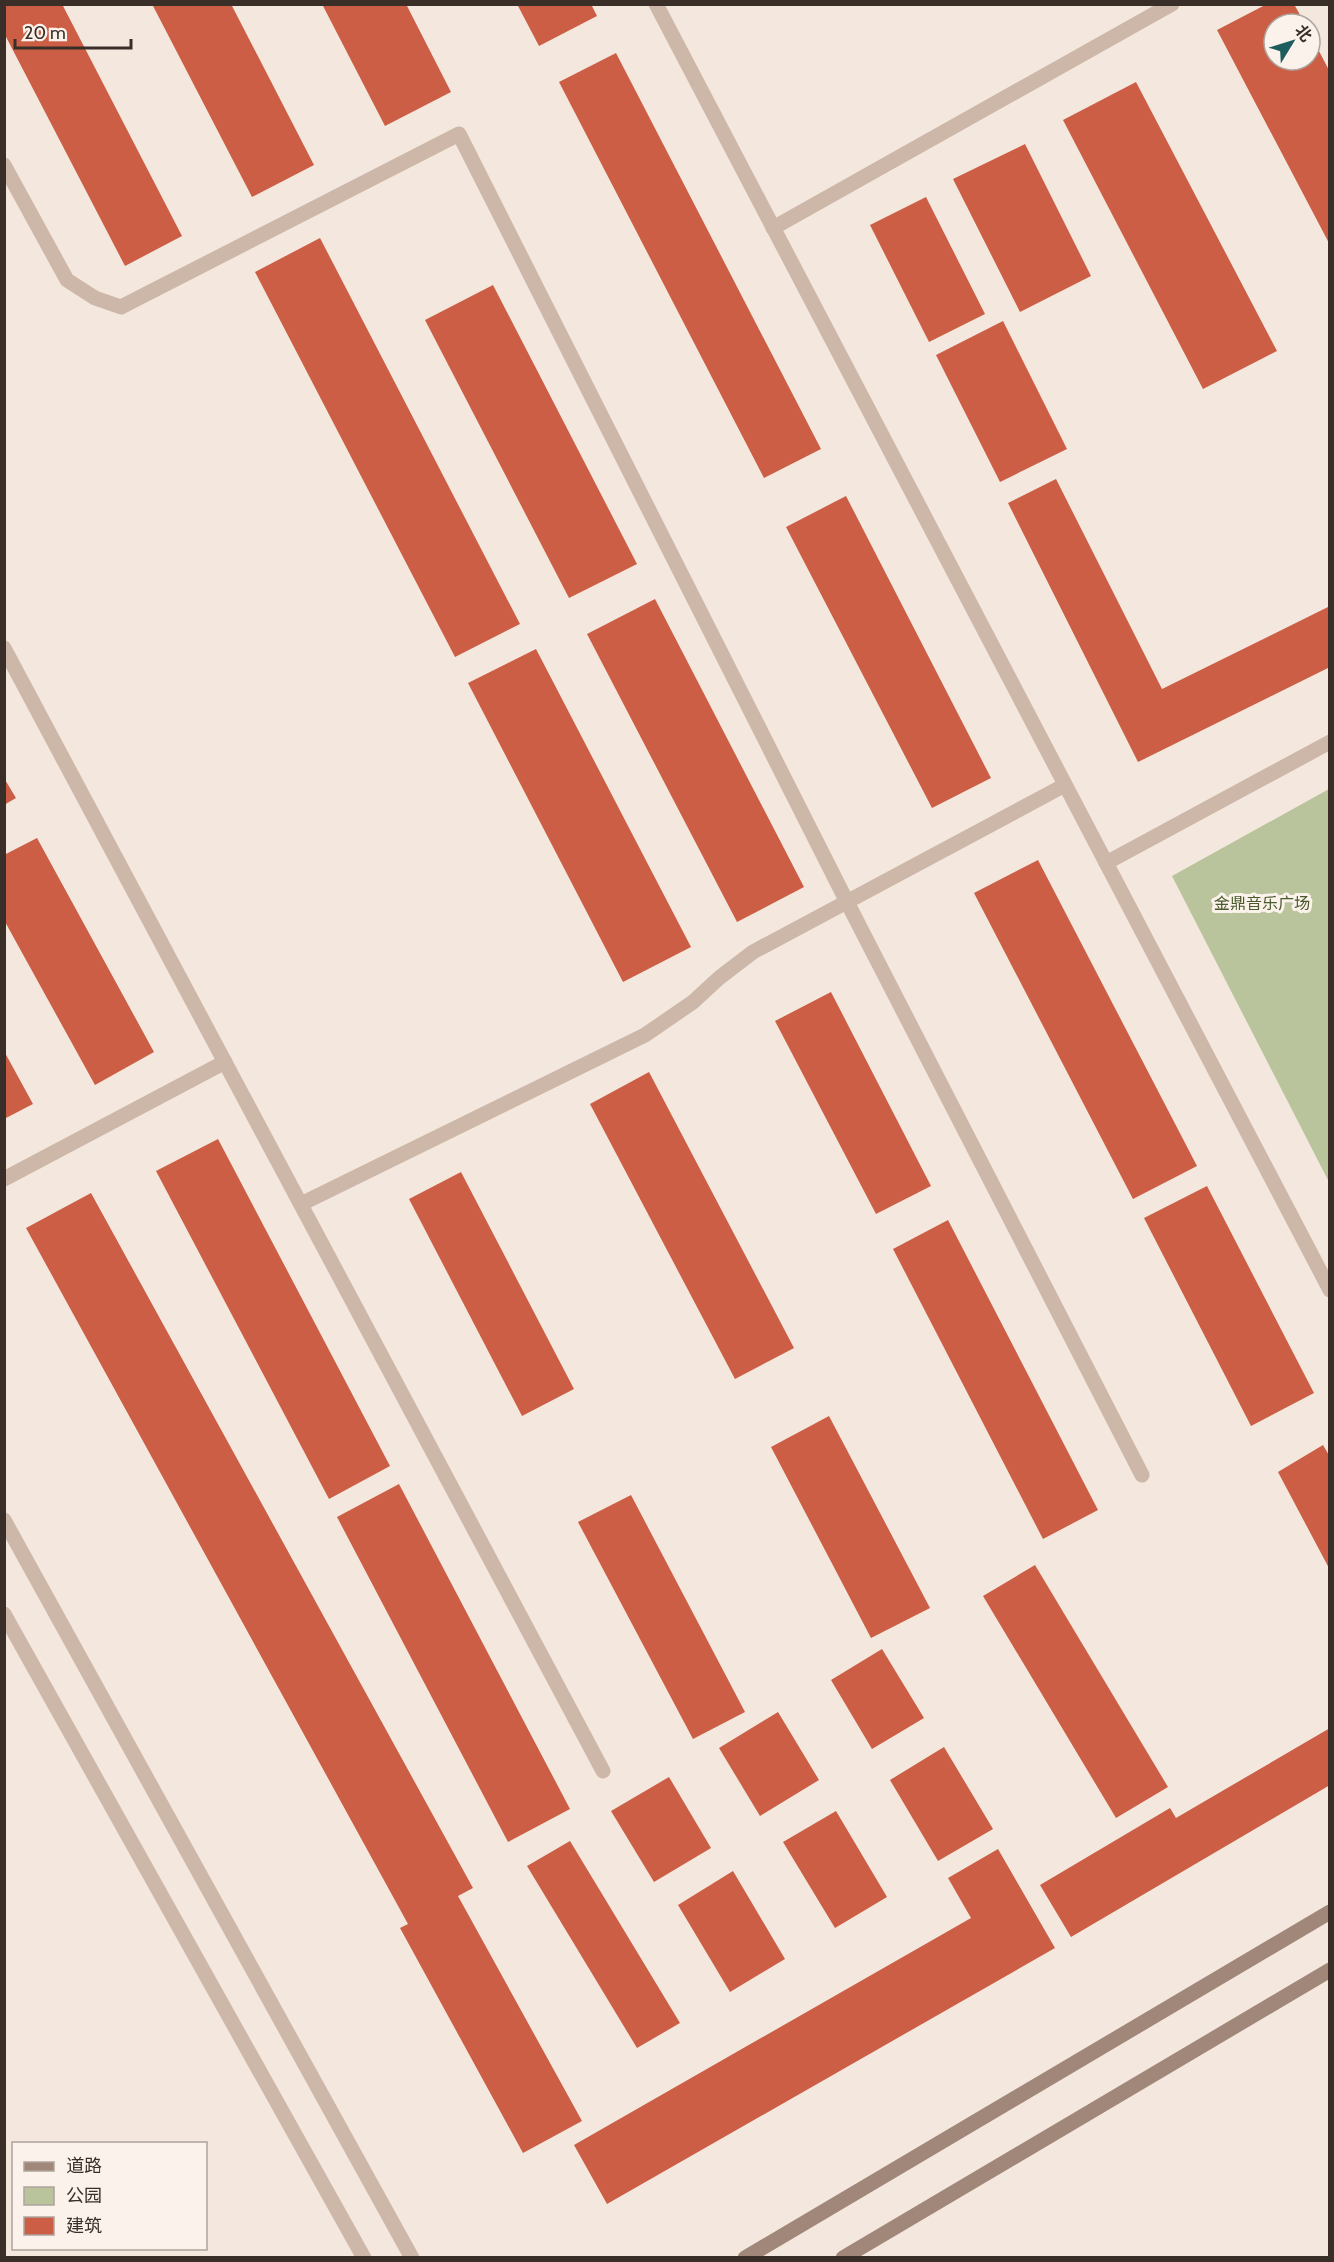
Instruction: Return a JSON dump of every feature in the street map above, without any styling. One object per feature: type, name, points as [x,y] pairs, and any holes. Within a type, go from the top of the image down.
[{"type":"main road","points":[[745,2258],[1329,1912]]},
{"type":"main road","points":[[843,2258],[1329,1970]]},
{"type":"street","points":[[656,4],[1329,1290]]},
{"type":"street","points":[[772,228],[1172,4]]},
{"type":"street","points":[[4,165],[67,280],[94,298],[121,307],[459,134],[847,902],[1142,1475]]},
{"type":"street","points":[[4,648],[603,1771]]},
{"type":"street","points":[[1106,863],[1329,742]]},
{"type":"street","points":[[301,1204],[645,1035],[693,1002],[753,952],[1065,785]]},
{"type":"street","points":[[4,1179],[225,1062]]},
{"type":"street","points":[[4,1520],[412,2258]]},
{"type":"street","points":[[4,1614],[364,2258]]},
{"type":"green space","name":"金鼎音乐广场","points":[[1329,789],[1329,1182],[1172,876]]},
{"type":"building","points":[[4,4],[62,4],[182,236],[125,266],[4,33]]},
{"type":"building","points":[[152,4],[231,4],[314,165],[252,197]]},
{"type":"building","points":[[322,4],[406,4],[451,92],[385,126]]},
{"type":"building","points":[[517,4],[591,4],[597,16],[539,46]]},
{"type":"building","points":[[1267,4],[1294,4],[1298,12],[1262,12],[1262,72],[1322,72],[1322,57],[1330,72],[1330,245],[1217,30]]},
{"type":"building","points":[[616,53],[821,449],[764,478],[559,82]]},
{"type":"building","points":[[1136,82],[1277,351],[1203,389],[1063,120]]},
{"type":"building","points":[[1025,144],[1091,276],[1020,312],[953,179]]},
{"type":"building","points":[[926,197],[985,314],[929,342],[870,225]]},
{"type":"building","points":[[320,238],[520,624],[455,657],[255,272]]},
{"type":"building","points":[[493,285],[637,564],[569,598],[425,320]]},
{"type":"building","points":[[1003,321],[1067,449],[1000,482],[936,355]]},
{"type":"building","points":[[1056,479],[1162,689],[1330,606],[1330,667],[1138,762],[1008,503]]},
{"type":"building","points":[[846,496],[991,778],[932,808],[786,527]]},
{"type":"building","points":[[655,599],[804,887],[737,922],[587,634]]},
{"type":"building","points":[[536,649],[691,947],[623,982],[468,683]]},
{"type":"building","points":[[4,778],[16,798],[4,805]]},
{"type":"building","points":[[37,838],[154,1052],[95,1085],[4,920],[4,855]]},
{"type":"building","points":[[1038,860],[1197,1166],[1133,1199],[974,893]]},
{"type":"building","points":[[831,992],[931,1186],[876,1214],[775,1021]]},
{"type":"building","points":[[4,1051],[33,1104],[4,1119]]},
{"type":"building","points":[[649,1072],[794,1348],[735,1379],[590,1104]]},
{"type":"building","points":[[218,1139],[390,1466],[329,1499],[156,1171]]},
{"type":"building","points":[[461,1172],[574,1389],[522,1416],[409,1199]]},
{"type":"building","points":[[1207,1186],[1314,1393],[1251,1426],[1144,1218]]},
{"type":"building","points":[[91,1193],[473,1888],[458,1896],[582,2121],[523,2153],[400,1928],[408,1924],[26,1228]]},
{"type":"building","points":[[948,1220],[1098,1510],[1043,1539],[893,1249]]},
{"type":"building","points":[[829,1416],[930,1608],[871,1638],[771,1447]]},
{"type":"building","points":[[1323,1445],[1330,1457],[1330,1570],[1278,1472]]},
{"type":"building","points":[[399,1484],[570,1809],[508,1842],[337,1517]]},
{"type":"building","points":[[631,1495],[745,1712],[693,1739],[578,1522]]},
{"type":"building","points":[[1035,1565],[1168,1787],[1116,1818],[983,1596]]},
{"type":"building","points":[[882,1649],[924,1718],[872,1749],[831,1680]]},
{"type":"building","points":[[778,1712],[819,1780],[760,1816],[719,1748]]},
{"type":"building","points":[[1330,1728],[1330,1785],[1071,1937],[1040,1885],[1170,1808],[1176,1818]]},
{"type":"building","points":[[944,1747],[993,1829],[938,1861],[890,1780]]},
{"type":"building","points":[[669,1777],[711,1848],[654,1882],[611,1811]]},
{"type":"building","points":[[836,1811],[887,1897],[835,1928],[783,1842]]},
{"type":"building","points":[[570,1841],[680,2023],[637,2048],[527,1866]]},
{"type":"building","points":[[998,1849],[1055,1948],[607,2204],[574,2145],[971,1918],[948,1878]]},
{"type":"building","points":[[733,1871],[785,1959],[730,1992],[678,1905]]}]
